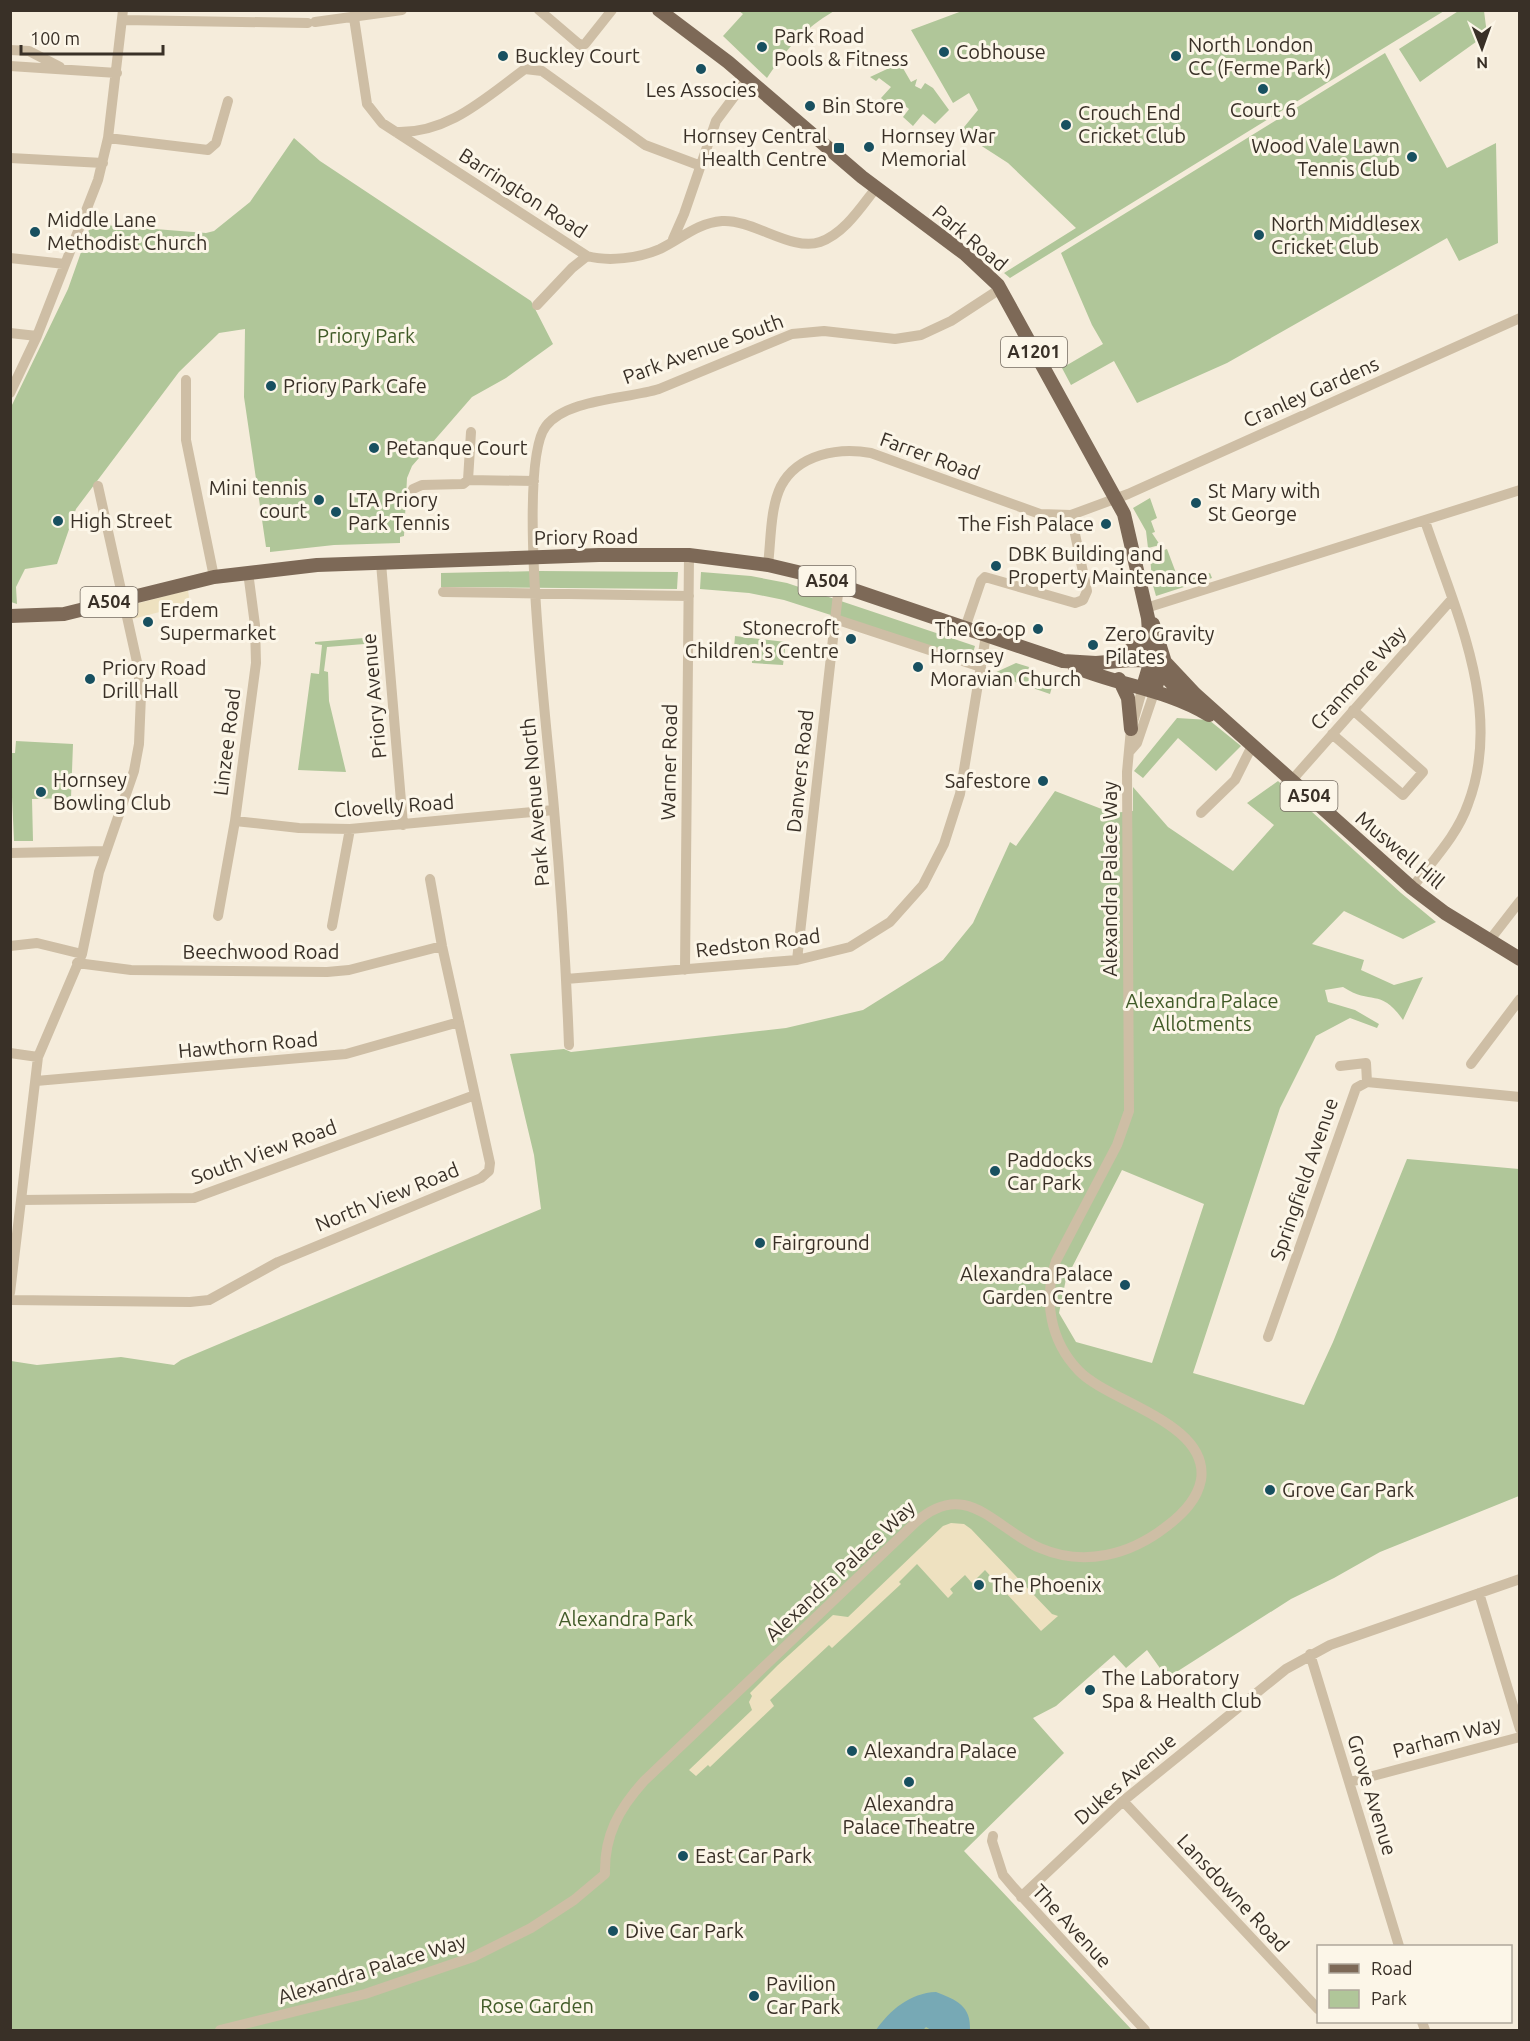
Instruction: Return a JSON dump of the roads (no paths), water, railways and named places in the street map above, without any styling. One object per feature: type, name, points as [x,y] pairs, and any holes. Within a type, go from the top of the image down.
[{"type":"main road","name":"Park Road","points":[[659,10],[748,78],[876,188],[985,271],[1000,289],[1117,498],[1130,533],[1147,619],[1154,624],[1156,666],[1149,688]]},
{"type":"main road","name":"Priory Road","points":[[10,616],[64,614],[214,577],[317,565],[534,557],[689,555],[768,564],[839,585],[1063,661],[1156,666]]},
{"type":"main road","points":[[1104,663],[1132,650],[1147,619]]},
{"type":"main road","name":"Muswell Hill","points":[[1063,661],[1192,704],[1239,733]]},
{"type":"main road","name":"Muswell Hill","points":[[1156,666],[1195,694],[1253,744],[1412,888],[1520,959]]},
{"type":"main road","name":"A1201","points":[[1156,666],[1192,704]]},
{"type":"main road","points":[[1119,679],[1128,698],[1131,729]]},
{"type":"street","points":[[10,393],[37,336],[103,163],[117,73],[123,15],[241,16],[311,22],[402,10]]},
{"type":"street","points":[[539,10],[580,45],[585,44],[612,10]]},
{"type":"street","name":"Barrington Road","points":[[354,18],[367,104],[382,123],[587,256],[605,259],[640,255],[661,248],[696,227],[722,221],[739,223],[803,244],[818,243],[838,232],[876,188]]},
{"type":"street","points":[[10,50],[28,51],[63,69]]},
{"type":"street","points":[[10,66],[117,73]]},
{"type":"street","points":[[394,132],[421,132],[465,114],[525,69],[531,68],[542,71],[645,145],[701,166]]},
{"type":"street","points":[[673,240],[721,111],[748,78]]},
{"type":"street","points":[[108,138],[208,150],[216,143],[228,101]]},
{"type":"street","points":[[418,146],[417,138],[421,132]]},
{"type":"street","points":[[10,159],[103,163]]},
{"type":"street","points":[[684,214],[687,223],[696,227]]},
{"type":"street","points":[[537,305],[572,268],[587,256]]},
{"type":"street","points":[[10,258],[65,264]]},
{"type":"street","name":"Park Avenue South","points":[[534,557],[534,481],[540,434],[551,420],[567,409],[649,392],[792,334],[824,331],[882,339],[909,338],[930,331],[1000,289]]},
{"type":"street","name":"Cranley Gardens","points":[[1117,498],[1520,318]]},
{"type":"street","points":[[10,333],[37,336]]},
{"type":"street","points":[[186,380],[186,440],[214,577]]},
{"type":"street","points":[[468,480],[471,432]]},
{"type":"street","name":"Farrer Road","points":[[768,564],[778,494],[782,485],[803,464],[831,452],[857,450],[872,453],[1029,511],[1071,515],[1117,498]]},
{"type":"street","points":[[413,489],[422,485],[463,483],[468,480],[534,481]]},
{"type":"street","points":[[10,1293],[38,1057],[80,959],[105,851],[134,771],[139,744],[141,695],[137,662],[121,599],[98,486]]},
{"type":"street","points":[[1147,619],[1161,604],[1520,490]]},
{"type":"street","points":[[965,628],[981,581],[988,577],[1075,603],[1083,600],[1087,591],[1071,515]]},
{"type":"street","points":[[1412,888],[1452,836],[1468,805],[1478,770],[1481,715],[1473,662],[1425,521]]},
{"type":"street","name":"Warner Road","points":[[685,970],[689,555]]},
{"type":"street","name":"Park Avenue North","points":[[534,557],[535,594],[554,810],[569,1045]]},
{"type":"street","name":"Priory Avenue","points":[[381,563],[403,825]]},
{"type":"street","name":"Linzee Road","points":[[218,916],[235,821],[256,663],[255,625],[248,572]]},
{"type":"street","name":"Danvers Road","points":[[797,960],[839,585]]},
{"type":"street","points":[[443,592],[689,596]]},
{"type":"street","name":"Cranmore Way","points":[[1292,780],[1452,599]]},
{"type":"street","points":[[835,619],[981,667]]},
{"type":"street","name":"Redston Road","points":[[566,979],[797,960],[850,947],[890,922],[923,885],[944,844],[960,794],[986,635]]},
{"type":"street","name":"Alexandra Palace Way","points":[[220,2031],[365,1994],[473,1957],[531,1929],[574,1900],[605,1874],[606,1845],[614,1820],[644,1780],[916,1522],[936,1508],[966,1505],[980,1509],[1038,1548],[1070,1557],[1114,1554],[1145,1542],[1187,1509],[1195,1497],[1201,1477],[1201,1468],[1192,1445],[1171,1427],[1079,1371],[1059,1341],[1048,1306],[1051,1277],[1056,1262],[1119,1140],[1129,1111],[1126,797],[1131,729],[1149,688]]},
{"type":"street","name":"Alexandra Palace Way","points":[[1130,751],[1137,743],[1149,688]]},
{"type":"street","points":[[1332,734],[1403,795],[1423,772],[1353,710]]},
{"type":"street","points":[[1202,813],[1235,780],[1253,744]]},
{"type":"street","name":"Clovelly Road","points":[[235,821],[299,828],[350,829],[554,810]]},
{"type":"street","points":[[332,926],[350,829]]},
{"type":"street","points":[[10,853],[105,851]]},
{"type":"street","name":"North View Road","points":[[10,1299],[190,1302],[209,1299],[278,1262],[481,1178],[489,1171],[490,1163],[442,946],[430,879]]},
{"type":"street","points":[[1490,941],[1520,901]]},
{"type":"street","name":"Beechwood Road","points":[[10,946],[37,943],[80,959],[131,970],[327,972],[349,970],[442,946]]},
{"type":"street","points":[[1471,1064],[1520,999]]},
{"type":"street","name":"Hawthorn Road","points":[[36,1082],[346,1054],[459,1022]]},
{"type":"street","points":[[10,1053],[38,1057]]},
{"type":"street","points":[[1340,1066],[1366,1064],[1368,1082],[1520,1097]]},
{"type":"street","name":"Springfield Avenue","points":[[1268,1337],[1351,1097],[1356,1088],[1368,1082]]},
{"type":"street","name":"South View Road","points":[[21,1200],[194,1198],[475,1095]]},
{"type":"street","name":"Dukes Avenue","points":[[1021,1897],[1123,1801],[1286,1669],[1310,1654],[1520,1579]]},
{"type":"street","points":[[1479,1593],[1519,1727]]},
{"type":"street","name":"Grove Avenue","points":[[1310,1654],[1398,1945]]},
{"type":"street","name":"Parham Way","points":[[1350,1782],[1520,1737]]},
{"type":"street","name":"Lansdowne Road","points":[[1123,1801],[1317,2008]]},
{"type":"street","name":"The Avenue","points":[[993,1836],[992,1841],[1003,1875],[1144,2031]]},
{"type":"water","points":[[936,1992],[961,2005],[968,2015],[970,2030],[931,2030],[926,2027],[923,2030],[876,2030],[894,2009],[909,1999]]},
{"type":"place","name":"Park Road Pools & Fitness","points":[[762,47]]},
{"type":"place","name":"Cobhouse","points":[[944,52]]},
{"type":"place","name":"Buckley Court","points":[[503,56]]},
{"type":"place","name":"North London CC (Ferme Park)","points":[[1176,56]]},
{"type":"place","name":"Les Associes","points":[[701,69]]},
{"type":"place","name":"Court 6","points":[[1263,89]]},
{"type":"place","name":"Bin Store","points":[[810,106]]},
{"type":"place","name":"Crouch End Cricket Club","points":[[1066,125]]},
{"type":"place","name":"Hornsey War Memorial","points":[[869,147]]},
{"type":"place","name":"Hornsey Central Health Centre","points":[[839,148]]},
{"type":"place","name":"Wood Vale Lawn Tennis Club","points":[[1412,157]]},
{"type":"place","name":"Middle Lane Methodist Church","points":[[35,232]]},
{"type":"place","name":"North Middlesex Cricket Club","points":[[1259,235]]},
{"type":"place","name":"Priory Park Cafe","points":[[271,386]]},
{"type":"place","name":"Petanque Court","points":[[374,448]]},
{"type":"place","name":"Mini tennis court","points":[[319,500]]},
{"type":"place","name":"St Mary with St George","points":[[1196,503]]},
{"type":"place","name":"LTA Priory Park Tennis","points":[[336,512]]},
{"type":"place","name":"High Street","points":[[58,521]]},
{"type":"place","name":"The Fish Palace","points":[[1106,524]]},
{"type":"place","name":"DBK Building and Property Maintenance","points":[[996,566]]},
{"type":"place","name":"Erdem Supermarket","points":[[148,622]]},
{"type":"place","name":"The Co-op","points":[[1038,629]]},
{"type":"place","name":"Stonecroft Children's Centre","points":[[851,639]]},
{"type":"place","name":"Zero Gravity Pilates","points":[[1093,645]]},
{"type":"place","name":"Hornsey Moravian Church","points":[[918,667]]},
{"type":"place","name":"Priory Road Drill Hall","points":[[90,679]]},
{"type":"place","name":"Safestore","points":[[1043,781]]},
{"type":"place","name":"Hornsey Bowling Club","points":[[41,792]]},
{"type":"place","name":"Paddocks Car Park","points":[[995,1171]]},
{"type":"place","name":"Fairground","points":[[760,1243]]},
{"type":"place","name":"Alexandra Palace Garden Centre","points":[[1125,1285]]},
{"type":"place","name":"Grove Car Park","points":[[1270,1490]]},
{"type":"place","name":"The Phoenix","points":[[979,1585]]},
{"type":"place","name":"The Laboratory Spa & Health Club","points":[[1090,1690]]},
{"type":"place","name":"Alexandra Palace","points":[[852,1751]]},
{"type":"place","name":"Alexandra Palace Theatre","points":[[909,1782]]},
{"type":"place","name":"East Car Park","points":[[683,1856]]},
{"type":"place","name":"Dive Car Park","points":[[613,1931]]},
{"type":"place","name":"Pavilion Car Park","points":[[754,1996]]},
{"type":"park label","name":"Priory Park","points":[[366,336]]},
{"type":"park label","name":"Alexandra Palace Allotments","points":[[1202,1012]]},
{"type":"park label","name":"Alexandra Park","points":[[626,1619]]},
{"type":"park label","name":"Rose Garden","points":[[537,2006]]}]
